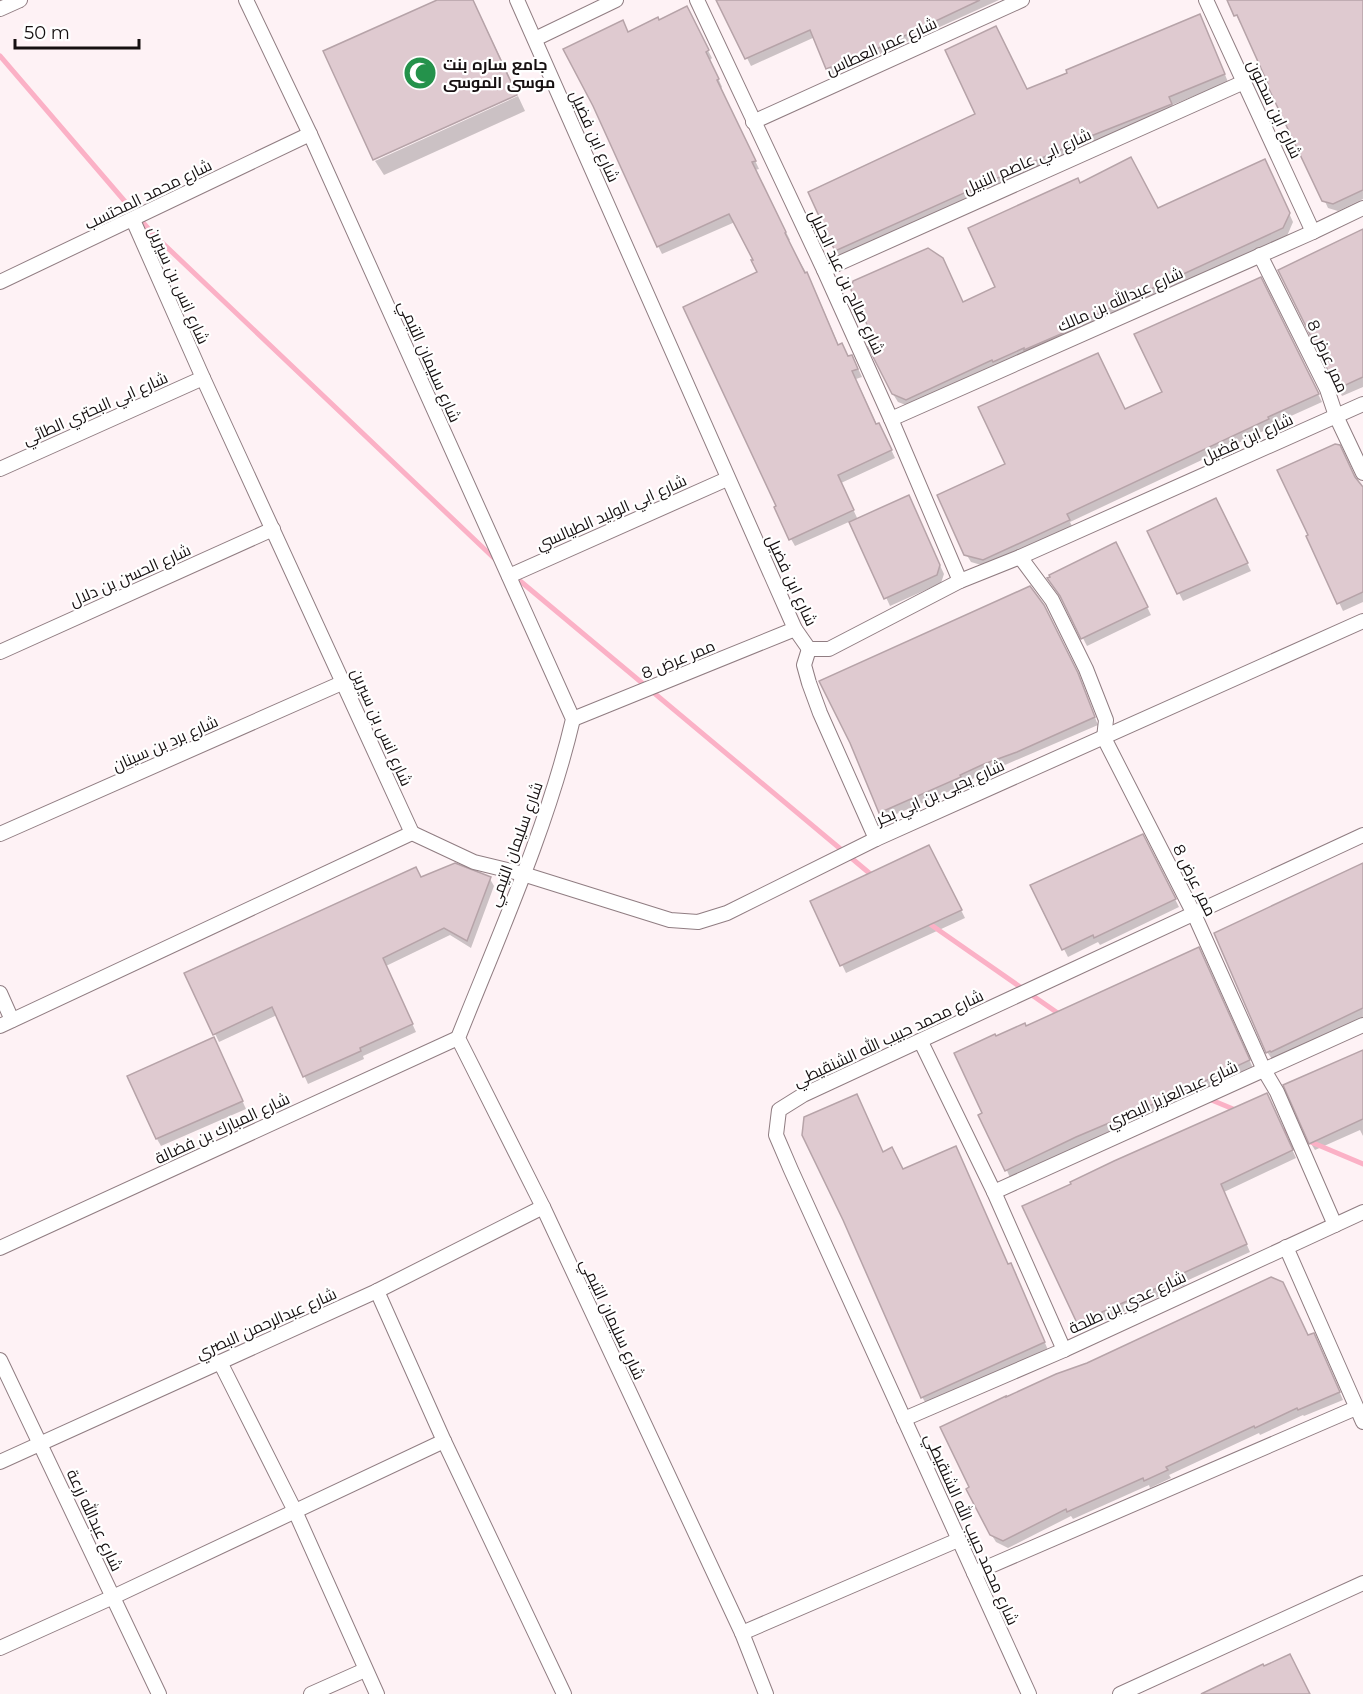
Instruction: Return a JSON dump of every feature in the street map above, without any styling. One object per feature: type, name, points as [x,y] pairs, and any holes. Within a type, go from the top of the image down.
[{"type":"street","points":[[0,9],[20,0]]},
{"type":"street","name":"شارع سليمان التيمي","points":[[246,0],[310,134],[573,719],[565,752],[523,874],[458,1038],[543,1207],[742,1633],[766,1694]]},
{"type":"street","name":"شارع ابن فضيل","points":[[517,0],[727,479],[795,629],[809,650],[828,649],[960,581],[1020,557],[1363,404]]},
{"type":"street","points":[[535,39],[616,0]]},
{"type":"street","name":"شارع صالح بن عبد الجليل","points":[[697,0],[824,270],[960,581]]},
{"type":"street","name":"شارع عمر العطاس","points":[[753,123],[1022,0]]},
{"type":"street","name":"شارع ابن سحنون","points":[[1206,0],[1313,232]]},
{"type":"street","name":"شارع ابي عاصم النبيل","points":[[824,270],[1244,82]]},
{"type":"street","name":"شارع محمد المحتسب","points":[[0,282],[310,134]]},
{"type":"street","name":"شارع عبدالله بن مالك","points":[[891,419],[1363,208]]},
{"type":"street","name":"شارع انس بن سيرين","points":[[133,220],[202,378],[412,833]]},
{"type":"street","name":"ممر عرض 8","points":[[1260,255],[1327,389],[1336,416],[1363,473]]},
{"type":"street","name":"شارع ابي البحتري الطائي","points":[[0,469],[202,378]]},
{"type":"street","name":"شارع ابي الوليد الطيالسي","points":[[509,576],[727,479]]},
{"type":"street","name":"شارع الحسن بن دلال","points":[[0,652],[273,529]]},
{"type":"street","name":"ممر عرض 8","points":[[1020,557],[1052,600],[1086,669],[1106,720],[1104,738],[1194,914],[1264,1070],[1277,1092],[1335,1225]]},
{"type":"street","name":"شارع يحيى بن ابي بكر","points":[[412,833],[474,862],[523,874],[670,920],[698,922],[727,913],[876,839],[1363,621]]},
{"type":"street","name":"ممر عرض 8","points":[[573,719],[795,629]]},
{"type":"street","points":[[809,650],[804,665],[809,683],[876,839]]},
{"type":"street","name":"شارع برد بن سينان","points":[[0,834],[344,682]]},
{"type":"street","points":[[0,993],[6,1023],[412,833]]},
{"type":"street","name":"شارع محمد حبيب الله الشنقيطي","points":[[1029,1694],[776,1135],[779,1110],[803,1095],[1363,835]]},
{"type":"street","name":"شارع عبدالعزيز البصري","points":[[994,1192],[1363,1025]]},
{"type":"street","name":"شارع المبارك بن فضالة","points":[[0,1248],[458,1038]]},
{"type":"street","points":[[921,1042],[994,1192],[1064,1350]]},
{"type":"street","name":"شارع عبدالرحمن البصري","points":[[0,1462],[377,1291],[543,1207]]},
{"type":"street","name":"شارع عدي بن طلحة","points":[[904,1419],[1064,1350],[1363,1212]]},
{"type":"street","points":[[1286,1247],[1363,1422]]},
{"type":"street","points":[[377,1291],[444,1441],[564,1694]]},
{"type":"street","name":"شارع عبدالله زرعة","points":[[0,1360],[159,1694]]},
{"type":"street","points":[[220,1362],[295,1511],[377,1694]]},
{"type":"street","points":[[974,1573],[1356,1408]]},
{"type":"street","points":[[0,1648],[444,1441]]},
{"type":"street","points":[[742,1633],[958,1540]]},
{"type":"street","points":[[1120,1694],[1363,1583]]},
{"type":"street","points":[[311,1694],[365,1670]]},
{"type":"building","name":"جامع ساره بنت موسى الموسى","points":[[437,0],[473,0],[517,95],[373,160],[323,51]]},
{"type":"building","points":[[716,0],[980,0],[866,54],[826,69],[810,30],[745,59]]},
{"type":"building","points":[[1227,0],[1363,0],[1363,190],[1333,204],[1322,201],[1267,85],[1237,15],[1234,16]]},
{"type":"building","points":[[687,6],[709,50],[706,52],[719,79],[717,80],[756,161],[752,162],[805,273],[807,272],[838,345],[842,343],[848,356],[852,355],[858,369],[852,371],[876,424],[879,423],[892,450],[838,475],[854,510],[789,540],[774,507],[776,506],[683,307],[757,272],[751,260],[753,260],[729,214],[657,247],[593,106],[563,49],[623,20],[628,32]]},
{"type":"building","points":[[1200,14],[1225,74],[1169,97],[1172,104],[1091,136],[835,251],[808,192],[975,114],[945,50],[996,26],[1027,89],[1067,73],[1066,70]]},
{"type":"building","points":[[1131,157],[1158,208],[1265,159],[1290,213],[1283,228],[1076,324],[1077,327],[1024,350],[1024,348],[993,362],[992,360],[906,400],[892,394],[868,347],[876,344],[851,290],[853,281],[928,248],[943,258],[963,302],[995,287],[968,228],[1078,178],[1080,183]]},
{"type":"building","points":[[1363,229],[1363,377],[1337,389],[1278,270]]},
{"type":"building","points":[[1261,277],[1319,394],[1067,514],[1070,520],[983,560],[964,555],[937,495],[1005,464],[978,407],[1098,353],[1125,409],[1162,392],[1134,334]]},
{"type":"building","points":[[1335,444],[1340,445],[1355,477],[1363,487],[1363,592],[1337,604],[1277,470]]},
{"type":"building","points":[[909,495],[940,565],[937,575],[884,599],[849,522]]},
{"type":"building","points":[[1216,498],[1248,563],[1177,594],[1147,531]]},
{"type":"building","points":[[1116,542],[1148,607],[1081,639],[1060,596],[1047,578]]},
{"type":"building","points":[[1030,586],[1044,605],[1078,673],[1095,717],[1017,752],[984,764],[960,775],[961,777],[879,813],[850,743],[819,681]]},
{"type":"building","points":[[1143,834],[1176,899],[1094,938],[1093,935],[1062,950],[1030,885]]},
{"type":"building","points":[[929,845],[962,910],[840,966],[810,901]]},
{"type":"building","points":[[455,863],[491,877],[467,941],[444,928],[383,958],[413,1024],[303,1077],[272,1007],[213,1035],[184,973],[416,867],[421,877]]},
{"type":"building","points":[[1363,863],[1363,1008],[1266,1053],[1214,933]]},
{"type":"building","points":[[1199,947],[1250,1060],[1005,1171],[978,1115],[982,1113],[954,1053],[995,1034],[996,1036],[1025,1023],[1026,1026]]},
{"type":"building","points":[[214,1037],[243,1101],[156,1139],[127,1076]]},
{"type":"building","points":[[1363,1050],[1363,1119],[1309,1144],[1283,1085]]},
{"type":"building","points":[[1267,1093],[1293,1150],[1221,1184],[1247,1244],[1181,1274],[1182,1277],[1077,1323],[1022,1206],[1114,1161]]},
{"type":"building","points":[[857,1094],[883,1152],[892,1147],[903,1169],[956,1146],[1045,1342],[921,1398],[843,1220],[802,1135],[804,1117]]},
{"type":"building","points":[[1271,1277],[1283,1282],[1308,1335],[1314,1333],[1340,1392],[1298,1410],[1297,1408],[1255,1428],[1254,1426],[1166,1467],[1168,1470],[1144,1481],[1143,1478],[1067,1512],[1066,1509],[1003,1541],[990,1535],[966,1489],[969,1487],[940,1427],[1056,1374],[1087,1363]]},
{"type":"building","points":[[1290,1654],[1310,1694],[1201,1694],[1263,1664],[1264,1666]]},
{"type":"waterway","points":[[0,56],[152,233],[497,561]]},
{"type":"waterway","points":[[513,575],[874,877]]},
{"type":"waterway","points":[[927,922],[1062,1016]]},
{"type":"waterway","points":[[1180,1087],[1238,1111]]},
{"type":"waterway","points":[[1280,1129],[1363,1164]]},
{"type":"place","name":"جامع ساره بنت موسى الموسى","points":[[420,73]]}]
